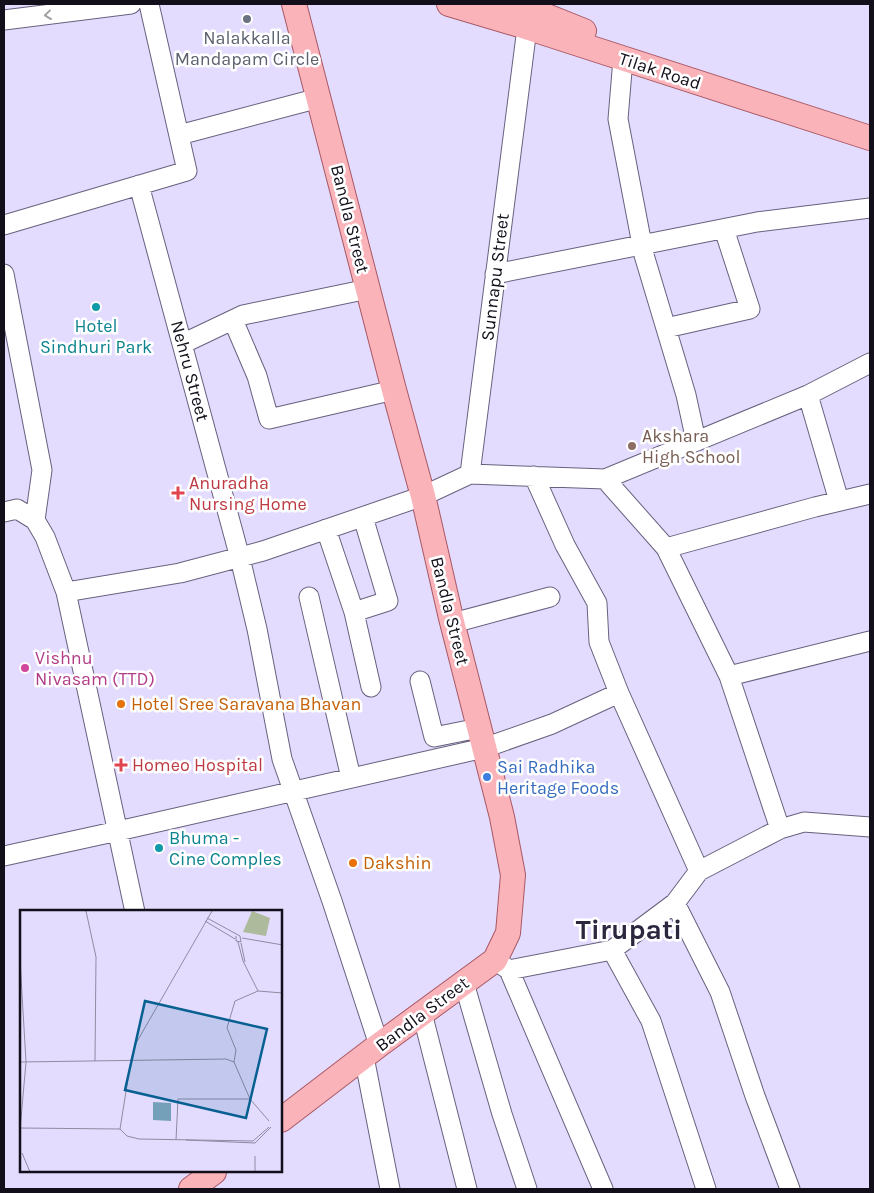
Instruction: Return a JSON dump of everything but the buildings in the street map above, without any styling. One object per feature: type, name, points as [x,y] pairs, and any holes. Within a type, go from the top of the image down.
[{"type":"main road","name":"Bandla Street","points":[[282,1119],[464,983],[502,965],[508,933],[513,874],[502,817],[423,496],[294,4]]},
{"type":"main road","name":"Tilak Road","points":[[449,4],[519,13],[688,72],[870,124]]},
{"type":"main road","name":"Tilak Road","points":[[519,13],[622,59],[870,138]]},
{"type":"main road","points":[[191,1183],[212,1173]]},
{"type":"street","points":[[4,20],[131,4]]},
{"type":"street","points":[[4,225],[187,171],[150,4]]},
{"type":"street","name":"Sunnapu Street","points":[[470,474],[495,274],[519,13]]},
{"type":"street","points":[[622,59],[618,119],[642,245],[686,395],[696,441]]},
{"type":"street","points":[[179,135],[319,98]]},
{"type":"street","name":"Nehru Street","points":[[139,185],[240,558],[282,759],[332,901],[372,1051],[390,1189]]},
{"type":"street","points":[[495,274],[757,222],[870,208]]},
{"type":"street","points":[[666,328],[750,309],[724,229]]},
{"type":"street","points":[[4,274],[42,470],[35,520]]},
{"type":"street","points":[[182,344],[242,315],[368,289]]},
{"type":"street","points":[[232,320],[257,376],[269,420],[394,390]]},
{"type":"street","points":[[66,592],[180,573],[240,558],[423,496],[470,474],[605,479],[808,395],[870,363]]},
{"type":"street","points":[[808,395],[839,501]]},
{"type":"street","points":[[534,476],[565,545],[597,603],[600,642],[619,693],[699,871]]},
{"type":"street","points":[[605,479],[666,548],[730,676],[780,829]]},
{"type":"street","points":[[666,548],[870,494]]},
{"type":"street","points":[[4,512],[17,509],[35,520],[45,537],[66,592],[135,910]]},
{"type":"street","points":[[354,612],[388,602],[364,516]]},
{"type":"street","points":[[326,529],[354,612],[372,687]]},
{"type":"street","points":[[309,597],[350,778]]},
{"type":"street","points":[[453,623],[550,597]]},
{"type":"street","points":[[730,676],[870,641]]},
{"type":"street","points":[[420,681],[434,737],[482,738]]},
{"type":"street","points":[[4,856],[350,778],[482,738],[552,724],[619,693]]},
{"type":"street","points":[[603,1189],[502,965],[612,950],[674,903],[699,871],[780,829],[804,822],[870,827]]},
{"type":"street","points":[[674,903],[720,992],[755,1096],[790,1189]]},
{"type":"street","points":[[612,950],[651,1022],[706,1189]]},
{"type":"street","points":[[464,983],[526,1189]]},
{"type":"street","points":[[422,1014],[466,1189]]},
{"type":"place","name":"Nalakkalla Mandapam Circle","points":[[247,19]]},
{"type":"place","name":"Hotel Sindhuri Park","points":[[96,307]]},
{"type":"place","name":"Akshara High School","points":[[632,446]]},
{"type":"place","name":"Anuradha Nursing Home","points":[[178,493]]},
{"type":"place","name":"Vishnu Nivasam (TTD)","points":[[25,668]]},
{"type":"place","name":"Hotel Sree Saravana Bhavan","points":[[121,704]]},
{"type":"place","name":"Homeo Hospital","points":[[121,765]]},
{"type":"place","name":"Sai Radhika Heritage Foods","points":[[487,777]]},
{"type":"place","name":"Bhuma - Cine Comples","points":[[159,848]]},
{"type":"place","name":"Dakshin","points":[[353,863]]},
{"type":"district","name":"Tirupati","points":[[629,929]]}]
